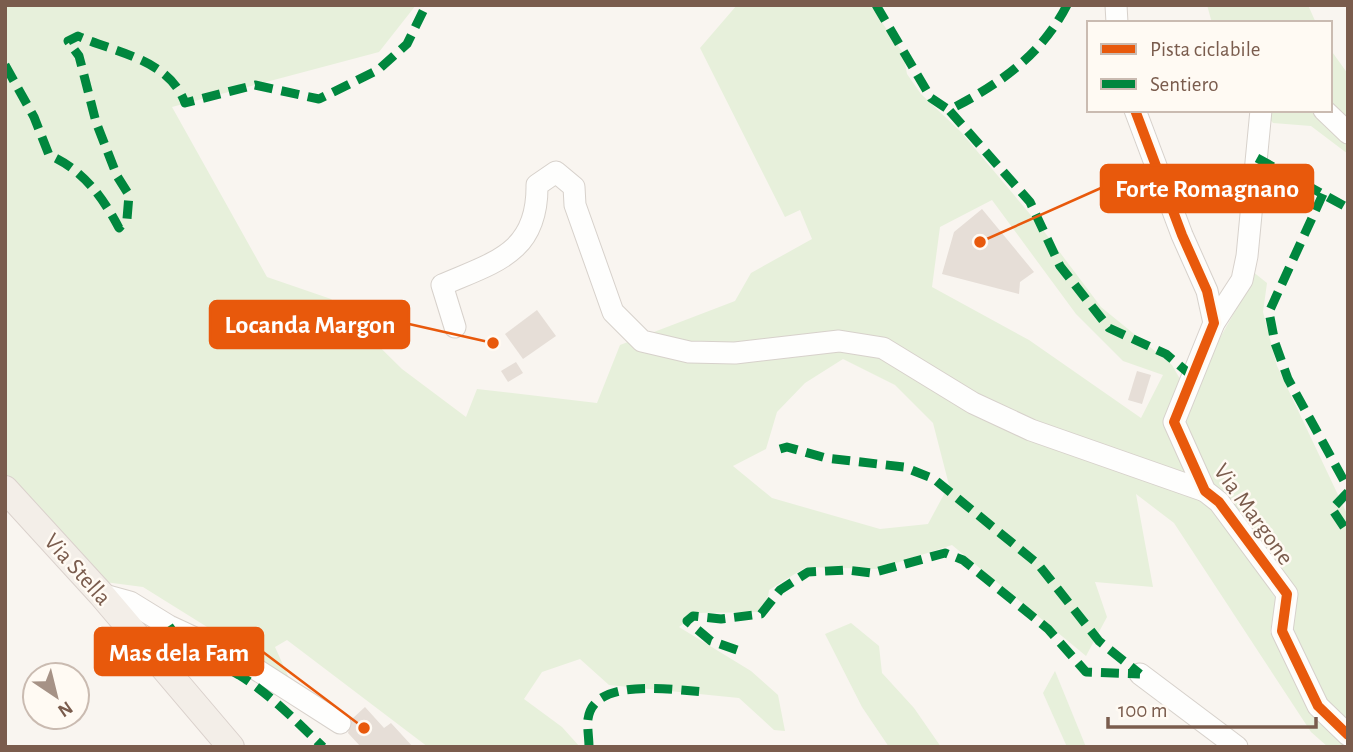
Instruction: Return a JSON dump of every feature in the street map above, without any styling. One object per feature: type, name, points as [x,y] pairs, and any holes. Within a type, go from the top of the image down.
[{"type":"main road","name":"Via Stella","points":[[5,489],[101,594],[231,747]]},
{"type":"street","points":[[1136,112],[1182,235],[1207,291],[1214,323]]},
{"type":"street","name":"Via Margone","points":[[1205,491],[1174,422],[1214,323],[1242,280],[1261,112]]},
{"type":"street","points":[[1326,112],[1348,132]]},
{"type":"street","name":"Via Margone","points":[[454,327],[442,285],[503,259],[521,245],[537,210],[537,185],[556,172],[574,187],[575,205],[613,312],[642,341],[700,353],[735,353],[839,341],[883,348],[973,403],[1031,430],[1205,491],[1219,502],[1287,594],[1282,631],[1318,706],[1348,735]]},
{"type":"street","points":[[101,594],[130,602],[169,626],[240,659],[340,723]]},
{"type":"street","points":[[1140,674],[1237,747]]},
{"type":"green space","points":[[5,5],[416,5],[379,52],[172,107],[267,277],[331,299],[402,369],[466,417],[477,389],[597,403],[620,345],[735,301],[751,273],[812,239],[800,210],[785,217],[700,48],[737,5],[870,5],[903,53],[907,74],[921,94],[961,132],[1040,226],[1101,307],[1172,365],[1180,379],[1165,424],[1218,515],[1276,598],[1270,632],[1311,707],[1348,747],[1328,747],[1311,732],[1174,523],[1136,494],[1153,587],[1095,582],[1107,617],[1086,656],[952,545],[878,569],[806,567],[769,590],[766,612],[698,613],[679,627],[751,671],[778,695],[785,731],[774,730],[739,698],[609,685],[580,659],[542,672],[524,699],[562,727],[580,747],[428,747],[287,640],[275,647],[289,678],[143,587],[97,581],[5,481]],"holes":[[[992,200],[1076,314],[1123,361],[1163,375],[1141,418],[1029,340],[932,287],[940,227]],[[843,359],[895,385],[933,423],[949,485],[928,524],[880,529],[772,498],[733,466],[766,449],[777,412],[805,383]]]},
{"type":"green space","points":[[1207,5],[1308,5],[1315,21],[1211,21]]},
{"type":"green space","points":[[1332,52],[1348,74],[1348,154],[1311,126],[1273,123],[1264,112],[1332,112]]},
{"type":"green space","points":[[1252,271],[1267,283],[1263,312],[1277,366],[1348,516],[1348,725],[1323,699],[1288,630],[1294,592],[1210,484],[1184,418],[1221,336],[1242,299]]},
{"type":"green space","points":[[851,623],[879,646],[882,673],[914,708],[941,747],[889,747],[862,707],[825,634]]},
{"type":"green space","points":[[1055,671],[1086,747],[1067,747],[1043,693]]},
{"type":"building","points":[[982,209],[1034,272],[1020,282],[1019,294],[942,274],[954,232]]},
{"type":"building","points":[[537,310],[556,336],[523,359],[505,334]]},
{"type":"building","points":[[516,362],[523,373],[508,382],[501,371]]},
{"type":"building","points":[[1137,371],[1151,375],[1142,404],[1128,400]]},
{"type":"building","points":[[365,707],[384,728],[391,723],[413,747],[361,747],[348,733],[352,719]]},
{"type":"marked path","points":[[5,65],[34,117],[49,155],[82,176],[106,205],[119,228],[127,219],[129,195],[117,176],[96,122],[79,56],[68,41],[78,36],[140,59],[167,76],[185,103],[255,85],[319,99],[378,70],[407,44],[426,5]]},
{"type":"marked path","points":[[876,5],[931,98],[949,110]]},
{"type":"marked path","points":[[1067,5],[1044,39],[1017,67],[949,110],[1030,202],[1060,266],[1109,328],[1166,354],[1192,376]]},
{"type":"marked path","points":[[1257,158],[1348,208]]},
{"type":"marked path","points":[[1323,194],[1269,312],[1275,343],[1288,379],[1348,488]]},
{"type":"marked path","points":[[780,449],[787,447],[826,458],[904,467],[934,479],[1038,564],[1099,641],[1140,674]]},
{"type":"marked path","points":[[1348,492],[1332,509],[1348,533]]},
{"type":"marked path","points":[[737,650],[711,641],[687,621],[693,616],[721,619],[761,614],[780,590],[808,572],[847,570],[872,573],[945,553],[963,560],[1048,629],[1086,672],[1140,674]]},
{"type":"marked path","points":[[169,626],[192,651],[239,675],[262,691],[323,747]]},
{"type":"marked path","points":[[589,747],[588,719],[594,705],[605,696],[638,689],[707,692]]},
{"type":"cycle path","points":[[1136,112],[1182,235],[1207,291],[1214,323],[1174,422],[1205,491],[1219,502],[1287,594],[1282,631],[1318,706],[1348,735]]},
{"type":"place","name":"Forte Romagnano","points":[[980,242]]},
{"type":"place","name":"Locanda Margon","points":[[493,343]]},
{"type":"place","name":"Mas dela Fam","points":[[364,728]]}]
